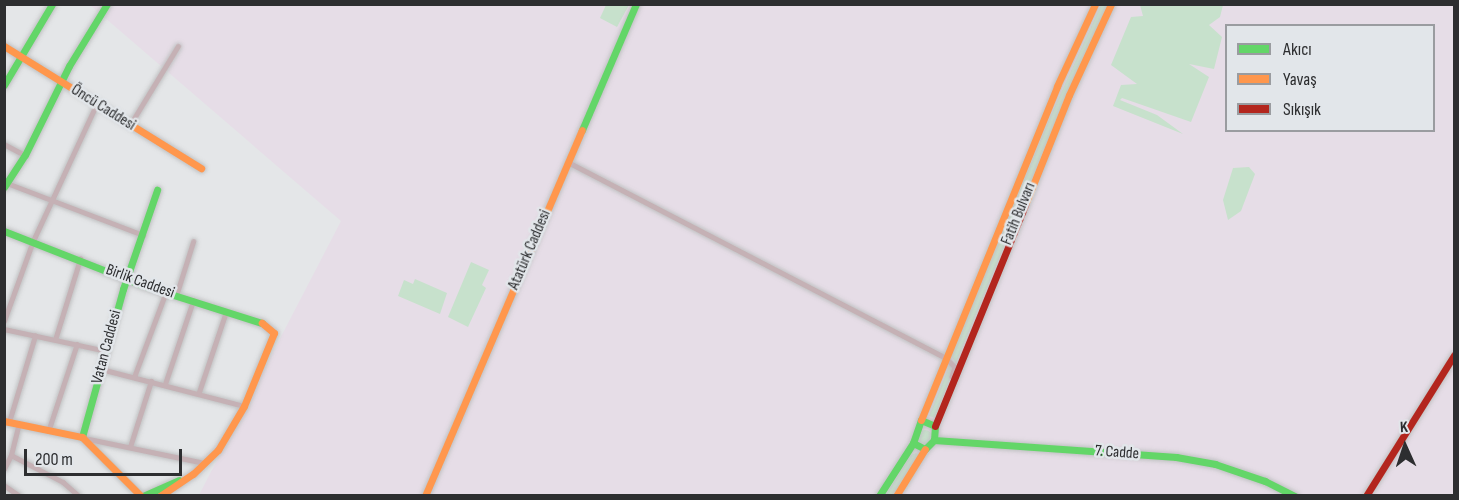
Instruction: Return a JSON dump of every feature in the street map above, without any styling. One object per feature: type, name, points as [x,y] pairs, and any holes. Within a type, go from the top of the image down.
[{"type":"street","points":[[4,85],[52,4]]},
{"type":"street","points":[[106,4],[61,81],[25,155],[6,185],[143,235]]},
{"type":"street","name":"Atatürk Caddesi","points":[[425,495],[636,4]]},
{"type":"street","name":"Fatih Bulvarı","points":[[879,495],[913,443],[1061,78],[1095,4]]},
{"type":"street","name":"Fatih Bulvarı","points":[[934,440],[935,426],[949,387],[1069,95],[1111,4]]},
{"type":"street","name":"Öncü Caddesi","points":[[4,46],[201,168]]},
{"type":"street","points":[[130,125],[178,46]]},
{"type":"street","points":[[4,321],[33,241],[97,103]]},
{"type":"street","points":[[4,144],[25,155]]},
{"type":"street","points":[[567,162],[946,358],[955,367],[949,387]]},
{"type":"street","name":"Vatan Caddesi","points":[[82,437],[128,279],[157,190]]},
{"type":"street","name":"Birlik Caddesi","points":[[4,231],[128,279],[267,325],[274,333],[244,406]]},
{"type":"street","points":[[176,296],[194,242]]},
{"type":"street","points":[[55,340],[80,259]]},
{"type":"street","points":[[134,377],[166,292]]},
{"type":"street","points":[[165,384],[193,301]]},
{"type":"street","points":[[199,392],[226,312]]},
{"type":"street","points":[[4,329],[107,351]]},
{"type":"street","points":[[35,336],[7,421],[207,463]]},
{"type":"street","points":[[50,429],[77,344]]},
{"type":"street","points":[[1366,495],[1455,355]]},
{"type":"street","points":[[101,369],[199,392],[244,406],[231,431],[207,463],[160,495]]},
{"type":"street","points":[[130,447],[150,381]]},
{"type":"street","points":[[921,420],[935,426]]},
{"type":"street","points":[[4,469],[11,455],[19,424]]},
{"type":"street","points":[[82,437],[142,495],[193,474]]},
{"type":"street","points":[[896,495],[925,449],[934,440]]},
{"type":"street","name":"7. Cadde","points":[[934,440],[960,444],[1176,457],[1215,465],[1265,481],[1295,495]]},
{"type":"street","points":[[913,443],[925,449]]},
{"type":"street","points":[[11,455],[63,482],[79,495]]},
{"type":"street","points":[[4,485],[20,495]]},
{"type":"shaded area","points":[[90,5],[1454,5],[1454,495],[199,495],[341,221]]},
{"type":"green space","points":[[606,5],[629,5],[617,27],[600,18]]},
{"type":"green space","points":[[1101,5],[1108,5],[1053,128],[956,363],[951,356],[1050,117]]},
{"type":"green space","points":[[1140,5],[1223,5],[1220,17],[1209,25],[1222,37],[1214,69],[1189,64],[1209,77],[1191,122],[1122,98],[1120,100],[1157,115],[1183,134],[1113,106],[1121,85],[1137,84],[1111,65],[1131,17],[1143,16]]},
{"type":"green space","points":[[1249,167],[1255,174],[1241,211],[1228,220],[1223,200],[1233,168]]},
{"type":"green space","points":[[471,262],[489,270],[482,285],[486,288],[468,327],[448,317]]},
{"type":"green space","points":[[415,279],[447,293],[440,314],[398,296],[404,280],[413,284]]},
{"type":"green space","points":[[950,364],[953,371],[935,418],[929,416]]},
{"type":"green space","points":[[922,430],[928,430],[932,437],[928,444],[922,444],[918,440],[918,434]]},
{"type":"green space","points":[[916,453],[919,455],[893,495],[885,496],[911,455]]},
{"type":"traffic: fast","points":[[4,85],[52,4]]},
{"type":"traffic: fast","points":[[4,187],[25,155],[69,66],[107,4]]},
{"type":"traffic: fast","points":[[582,130],[636,4]]},
{"type":"traffic: fast","points":[[82,437],[123,289],[157,190]]},
{"type":"traffic: fast","points":[[4,231],[142,285],[262,323]]},
{"type":"traffic: fast","points":[[921,420],[935,426],[934,440],[925,449],[913,443],[921,420]]},
{"type":"traffic: fast","points":[[934,440],[1176,457],[1215,464],[1265,481],[1295,496]]},
{"type":"traffic: fast","points":[[879,496],[913,443]]},
{"type":"traffic: fast","points":[[143,496],[179,480]]},
{"type":"traffic: slow","points":[[921,420],[1057,86],[1095,4]]},
{"type":"traffic: slow","points":[[1025,205],[1069,95],[1111,4]]},
{"type":"traffic: slow","points":[[4,46],[201,168]]},
{"type":"traffic: slow","points":[[425,496],[582,130]]},
{"type":"traffic: slow","points":[[160,496],[193,474],[218,450],[244,406],[274,333],[262,323]]},
{"type":"traffic: slow","points":[[4,421],[82,437],[141,496]]},
{"type":"traffic: slow","points":[[896,496],[925,449]]},
{"type":"traffic: jam","points":[[935,426],[1025,205]]},
{"type":"traffic: jam","points":[[1366,496],[1454,355]]}]
